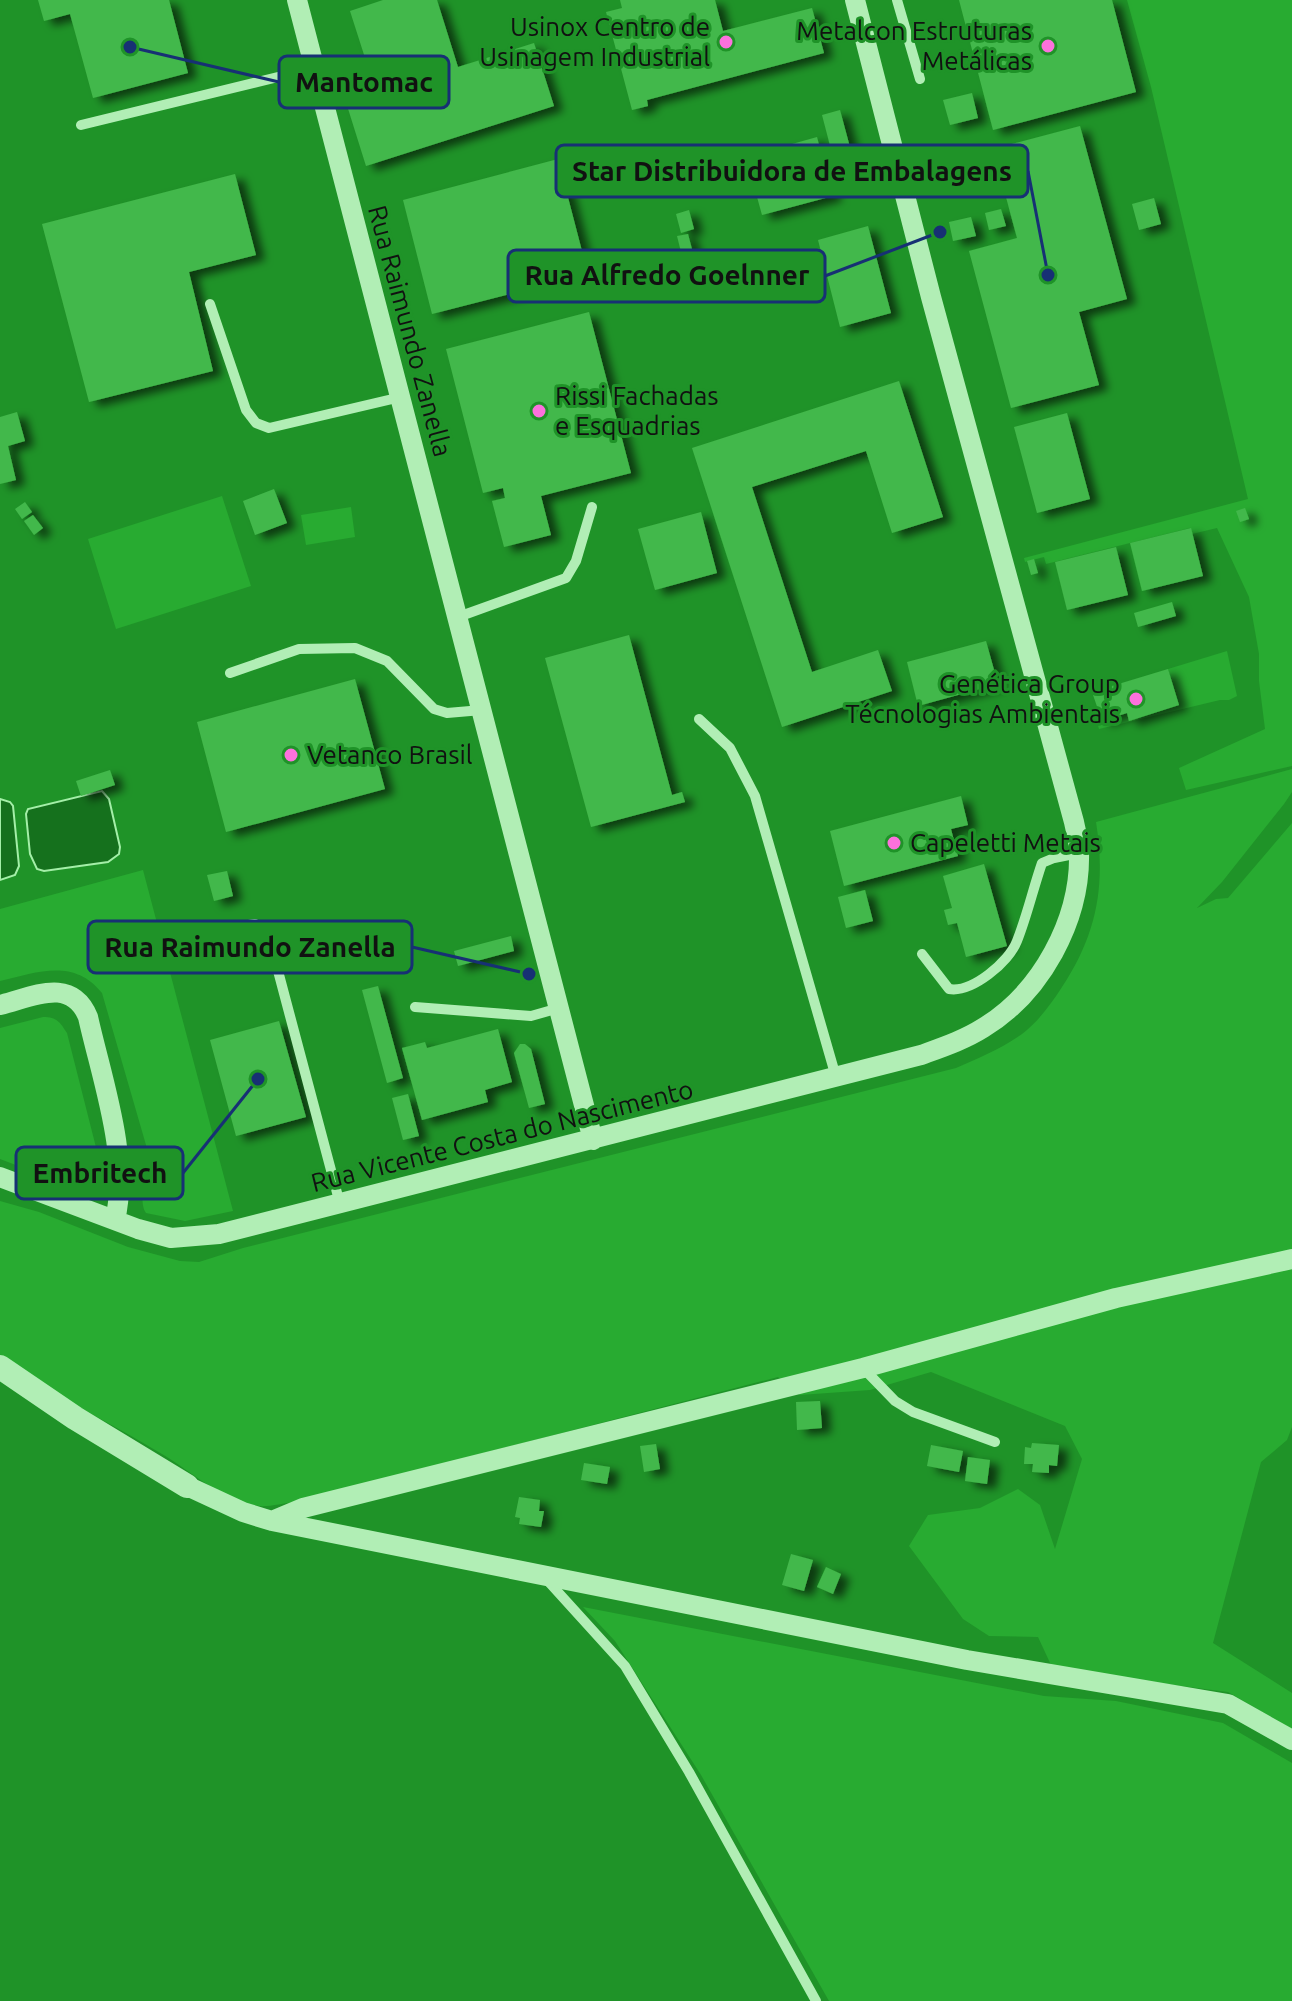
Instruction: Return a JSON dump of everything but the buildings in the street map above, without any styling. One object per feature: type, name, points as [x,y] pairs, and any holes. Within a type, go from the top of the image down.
[{"type":"street","name":"Rua Raimundo Zanella","points":[[297,0],[593,1140]]},
{"type":"street","name":"Rua Vicente Costa do Nascimento","points":[[0,1177],[171,1238],[219,1234],[921,1055],[957,1042],[985,1027],[1034,982],[1059,944],[1074,901],[1079,853],[1074,822],[931,297],[855,0]]},
{"type":"street","points":[[0,1005],[54,991],[76,998],[83,1005],[121,1163],[115,1220]]},
{"type":"street","points":[[272,1521],[303,1508],[863,1368],[1116,1298],[1292,1259]]},
{"type":"street","points":[[0,1367],[75,1418],[187,1486],[243,1512],[272,1521],[967,1660],[1228,1704],[1292,1740]]},
{"type":"lane","points":[[897,0],[920,79]]},
{"type":"lane","points":[[81,125],[315,68]]},
{"type":"lane","points":[[210,304],[246,410],[256,423],[269,428],[401,397]]},
{"type":"lane","points":[[458,617],[566,578],[576,561],[592,507]]},
{"type":"lane","points":[[230,673],[299,649],[355,648],[387,661],[434,709],[447,713],[482,710]]},
{"type":"lane","points":[[699,719],[730,748],[755,796],[836,1077]]},
{"type":"lane","points":[[922,954],[949,989],[959,991],[971,987],[999,965],[1016,944],[1042,863],[1079,853]]},
{"type":"lane","points":[[223,968],[222,941],[230,928],[255,924],[269,937],[340,1204]]},
{"type":"lane","points":[[415,1007],[531,1016],[559,1008]]},
{"type":"lane","points":[[863,1368],[895,1401],[913,1412],[995,1442]]},
{"type":"lane","points":[[543,1576],[625,1666],[689,1772],[816,2001]]},
{"type":"shaded area","points":[[1127,0],[1292,0],[1292,766],[1186,790],[1179,768],[1265,729],[1259,654],[1249,597],[1217,528],[1192,534],[1190,528],[1046,564],[1044,557],[1025,562],[1024,558],[1248,499],[1151,87]]},
{"type":"shaded area","points":[[222,496],[251,586],[116,629],[88,539]]},
{"type":"shaded area","points":[[351,507],[355,537],[306,545],[301,515]]},
{"type":"shaded area","points":[[1227,651],[1237,696],[1099,729],[1097,722],[1127,713],[1130,720],[1179,705],[1168,669]]},
{"type":"shaded area","points":[[1292,769],[1292,792],[1284,804],[1222,882],[1197,908],[1216,899],[1228,898],[1292,823],[1292,1427],[1287,1440],[1261,1462],[1213,1643],[1292,1693],[1292,1729],[1228,1692],[1051,1665],[1038,1637],[989,1636],[963,1619],[909,1546],[928,1515],[980,1508],[1018,1489],[1040,1505],[1055,1549],[1082,1459],[1065,1426],[931,1372],[870,1390],[800,1395],[778,1377],[295,1502],[263,1506],[245,1503],[220,1492],[162,1454],[39,1383],[0,1355],[0,1201],[39,1212],[128,1247],[180,1261],[199,1262],[243,1248],[956,1068],[998,1049],[1028,1029],[1049,1006],[1074,967],[1096,908],[1100,867],[1096,822]]},
{"type":"shaded area","points":[[102,791],[109,799],[119,854],[108,862],[44,871],[37,869],[30,854],[28,809]]},
{"type":"shaded area","points":[[0,799],[13,806],[19,866],[15,875],[0,880]]},
{"type":"shaded area","points":[[143,870],[233,1211],[185,1221],[146,1213],[143,1207],[146,1145],[102,993],[80,975],[67,971],[55,970],[0,981],[0,909]]},
{"type":"shaded area","points":[[43,1017],[58,1021],[67,1033],[104,1182],[93,1192],[0,1159],[0,1028]]},
{"type":"shaded area","points":[[583,1607],[1044,1696],[1116,1701],[1223,1723],[1292,1763],[1292,2001],[829,2001],[701,1775],[615,1641]]},
{"type":"place","name":"Usinox Centro de Usinagem Industrial","points":[[726,42]]},
{"type":"place","name":"Metalcon Estruturas Metálicas","points":[[1048,46]]},
{"type":"place","name":"Mantomac","points":[[130,47]]},
{"type":"place","name":"Rua Alfredo Goelnner","points":[[940,232]]},
{"type":"place","name":"Star Distribuidora de Embalagens","points":[[1048,275]]},
{"type":"place","name":"Rissi Fachadas e Esquadrias","points":[[539,411]]},
{"type":"place","name":"Genética Group Técnologias Ambientais","points":[[1136,699]]},
{"type":"place","name":"Vetanco Brasil","points":[[291,755]]},
{"type":"place","name":"Capeletti Metais","points":[[894,843]]},
{"type":"place","name":"Rua Raimundo Zanella","points":[[529,974]]},
{"type":"place","name":"Embritech","points":[[258,1079]]}]
